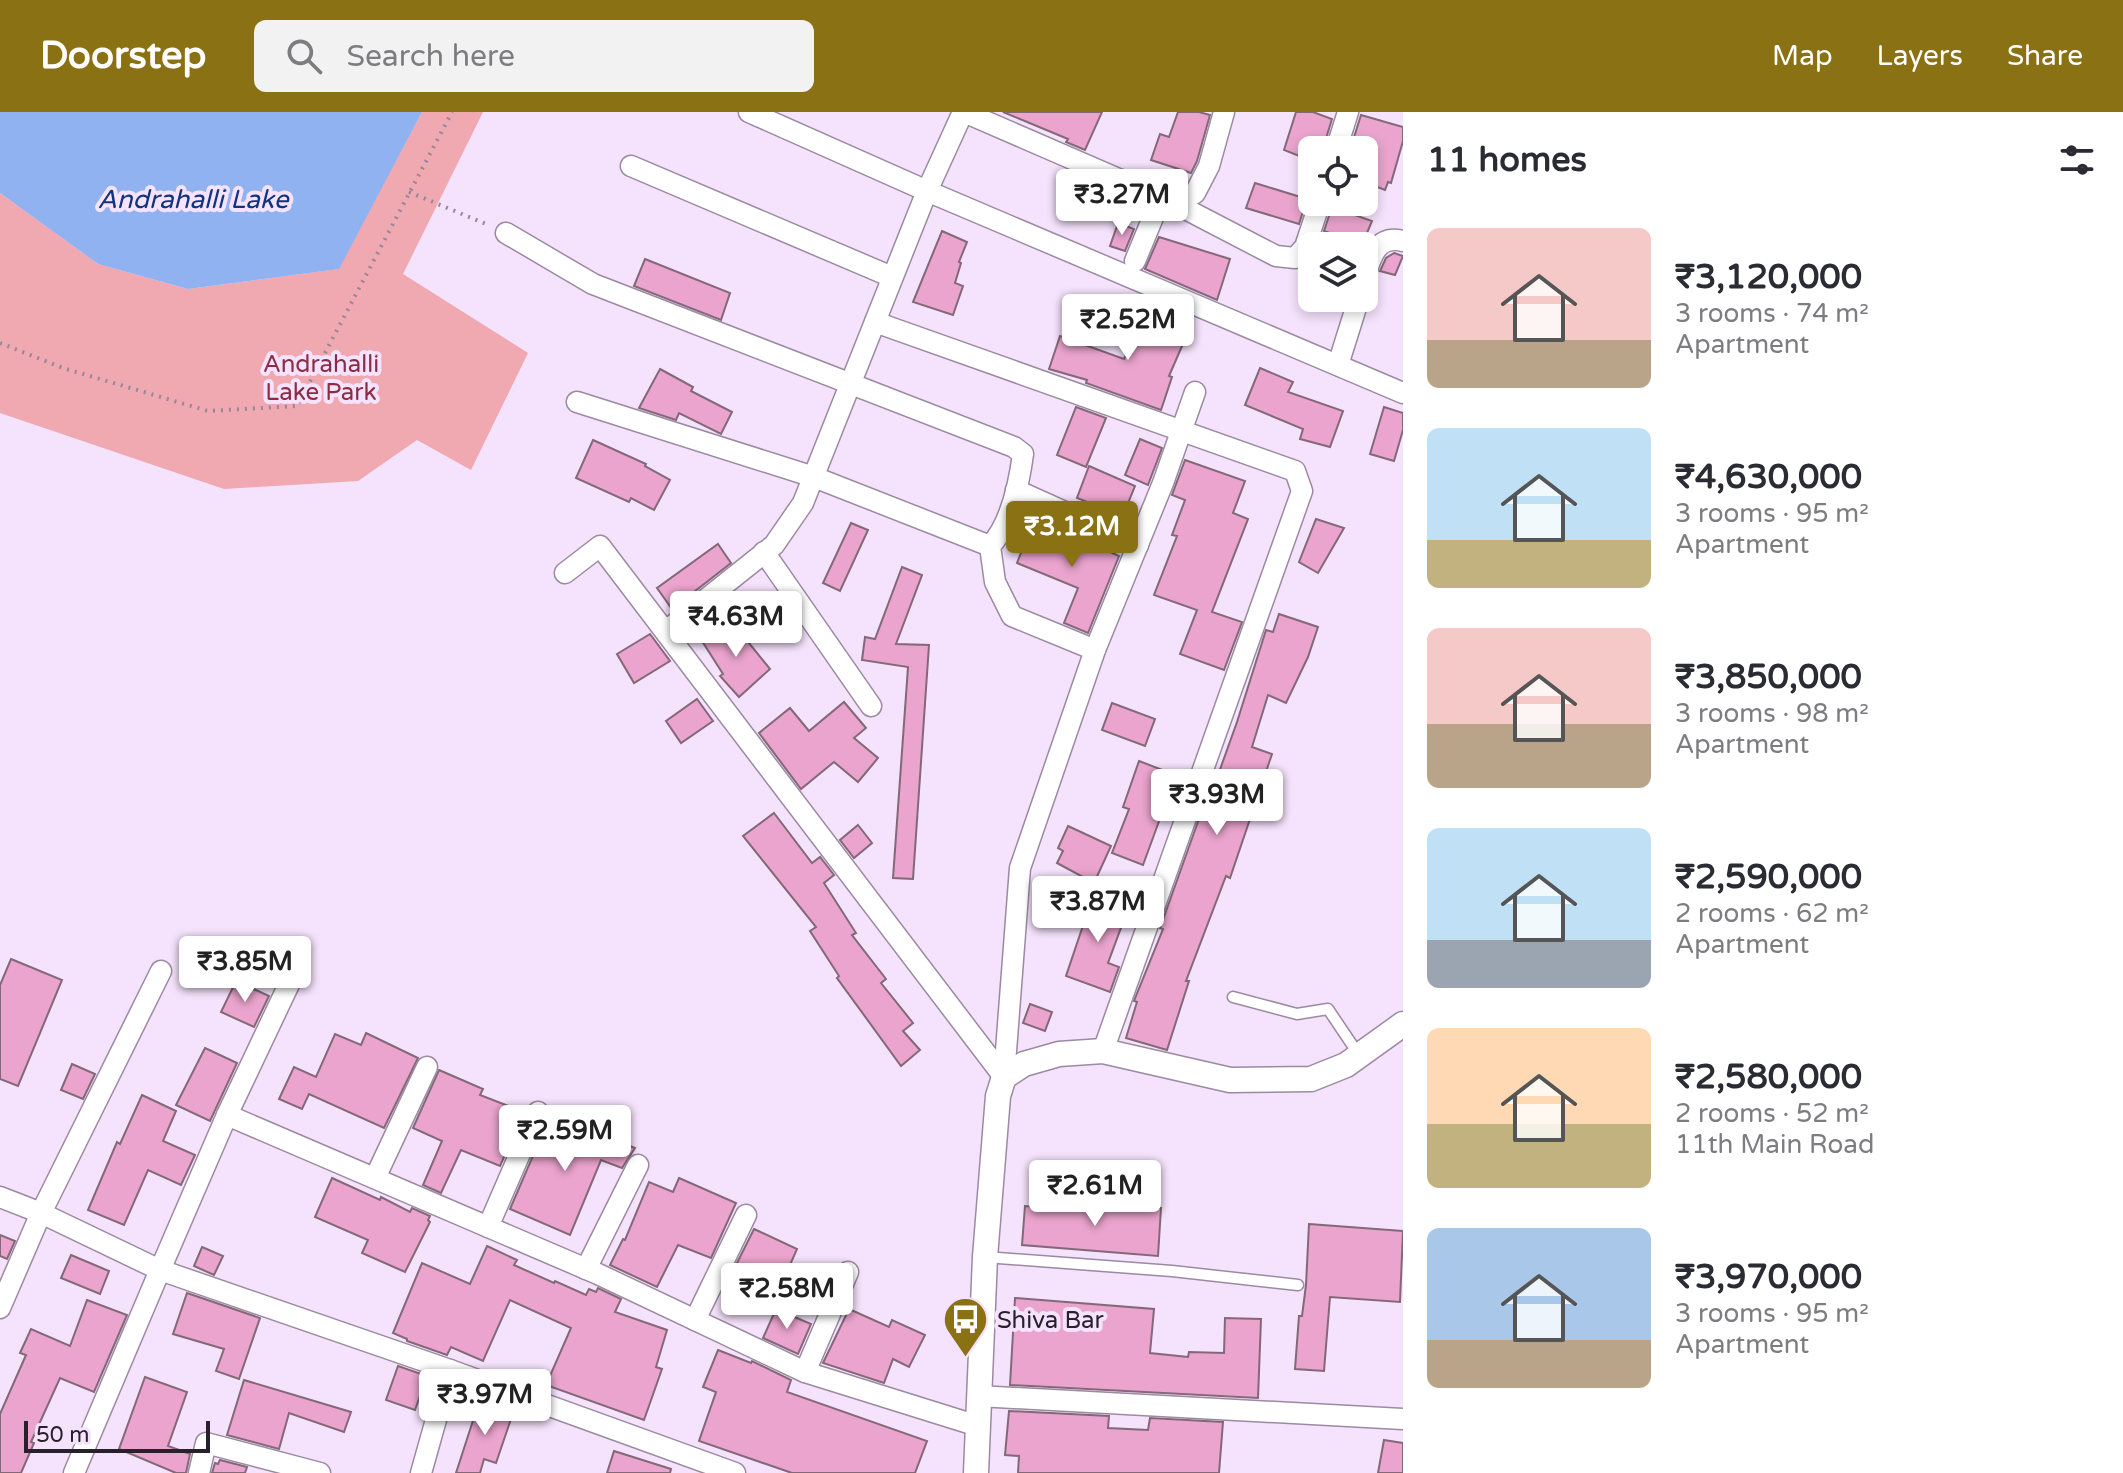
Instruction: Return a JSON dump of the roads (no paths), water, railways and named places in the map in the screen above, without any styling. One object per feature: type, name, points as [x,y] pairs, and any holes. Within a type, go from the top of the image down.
[{"type":"street","points":[[749,112],[1403,393]]},
{"type":"street","points":[[666,631],[774,545],[803,503],[927,191],[964,112],[1168,201],[1276,256],[1295,258],[1305,247],[1315,216]]},
{"type":"street","points":[[1135,261],[1168,201],[1195,193],[1209,166],[1224,112]]},
{"type":"street","points":[[1340,136],[1348,112]]},
{"type":"street","points":[[631,166],[892,277]]},
{"type":"street","points":[[506,233],[593,284],[1014,447],[1023,454],[1016,490],[1001,534],[990,546]]},
{"type":"street","points":[[1378,248],[1384,241],[1403,241]]},
{"type":"street","points":[[1338,365],[1355,312]]},
{"type":"street","points":[[875,322],[1295,471],[1302,491],[1103,1051]]},
{"type":"street","points":[[976,1473],[985,1257],[998,1096],[1004,1077],[1020,868],[1095,650],[1183,430],[1195,392]]},
{"type":"street","points":[[577,402],[814,477],[990,546]]},
{"type":"street","points":[[1016,490],[1138,545]]},
{"type":"street","points":[[565,573],[600,546],[1004,1077]]},
{"type":"street","points":[[990,546],[995,582],[1012,616],[1095,650]]},
{"type":"street","points":[[764,552],[871,706]]},
{"type":"street","points":[[0,1308],[41,1213],[161,971]]},
{"type":"street","points":[[74,1473],[227,1115],[291,980]]},
{"type":"street","points":[[1004,1077],[1024,1064],[1059,1054],[1103,1051],[1230,1080],[1311,1079],[1346,1065],[1403,1024]]},
{"type":"street","points":[[375,1178],[427,1067]]},
{"type":"street","points":[[488,1227],[538,1112]]},
{"type":"street","points":[[227,1115],[586,1269],[805,1372],[978,1426]]},
{"type":"street","points":[[586,1269],[638,1165]]},
{"type":"street","points":[[0,1197],[41,1213],[160,1270],[735,1473]]},
{"type":"street","points":[[695,1320],[746,1215]]},
{"type":"street","points":[[805,1372],[848,1272]]},
{"type":"street","points":[[421,1473],[450,1370]]},
{"type":"street","points":[[978,1396],[1403,1419]]},
{"type":"street","points":[[199,1473],[206,1443],[308,1471]]},
{"type":"lane","points":[[1233,997],[1297,1014],[1328,1009],[1359,1055]]},
{"type":"lane","points":[[985,1257],[1172,1271],[1298,1285]]},
{"type":"water","name":"Andrahalli Lake","points":[[0,112],[422,112],[339,269],[188,289],[98,264],[0,193]]},
{"type":"place","name":"Shiva Bar","points":[[966,1359]]},
{"type":"park label","name":"Andrahalli Lake Park","points":[[321,378]]}]
